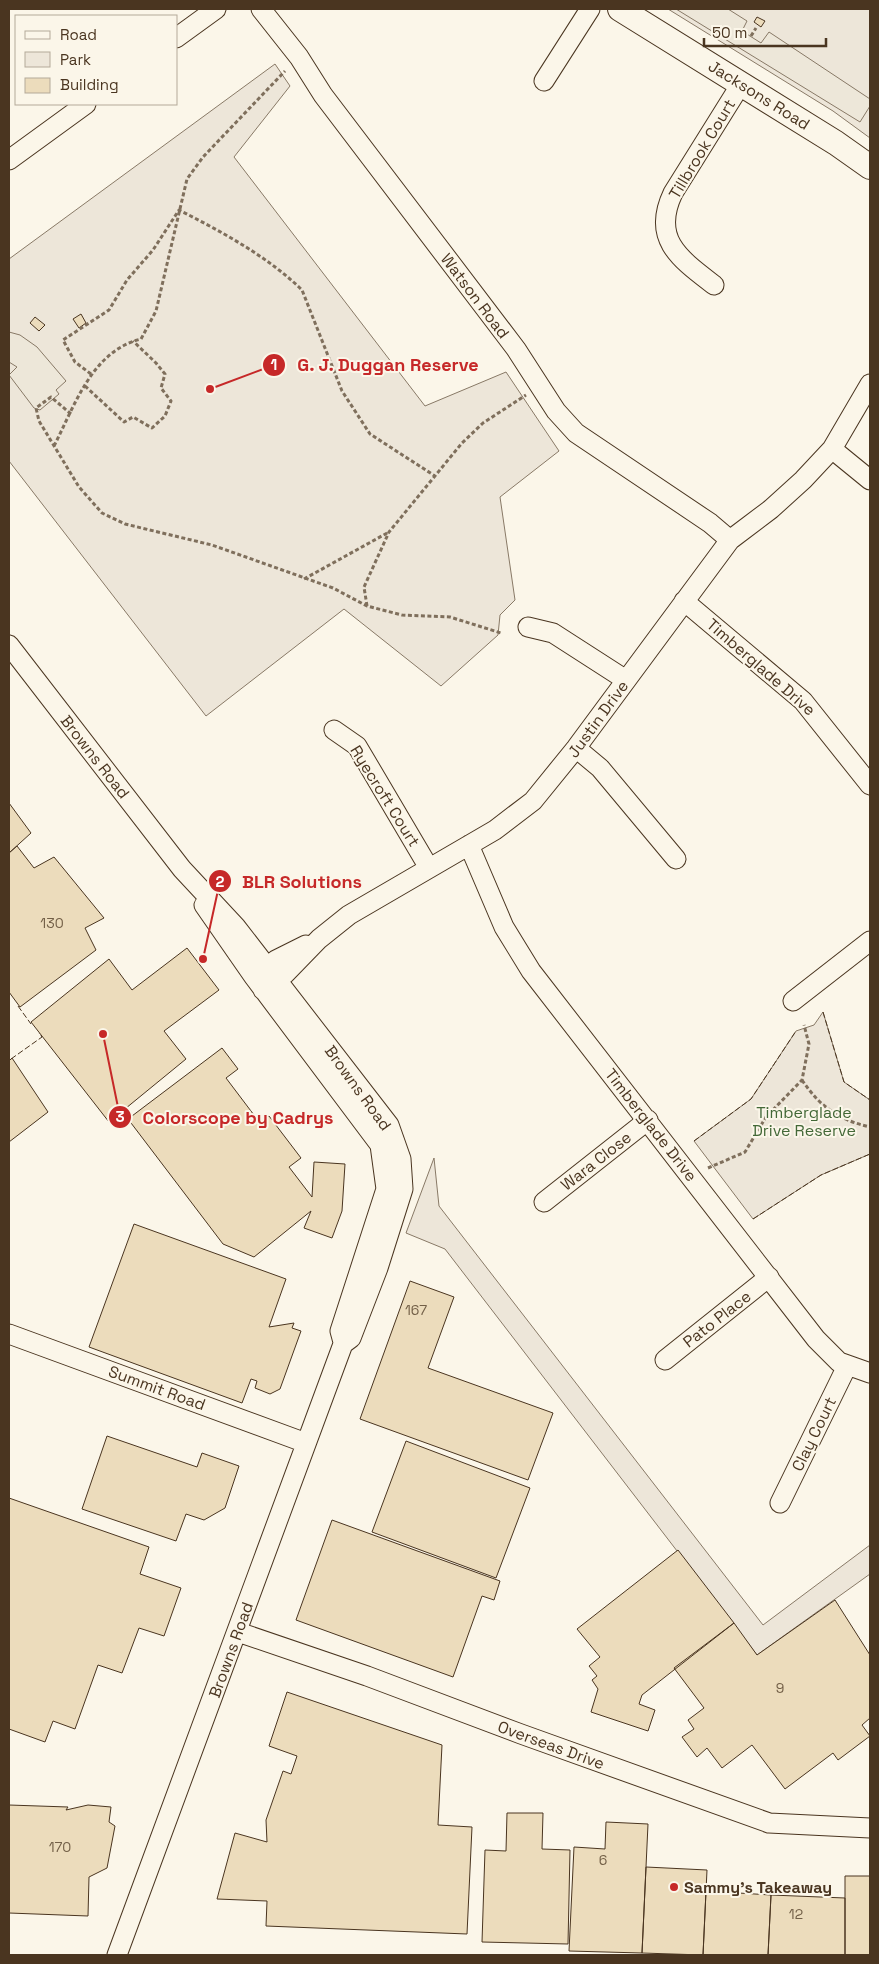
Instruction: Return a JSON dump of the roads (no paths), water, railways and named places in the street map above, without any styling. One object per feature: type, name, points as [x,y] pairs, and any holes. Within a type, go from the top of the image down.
[{"type":"main road","name":"Jacksons Road","points":[[620,9],[870,167]]},
{"type":"street","points":[[178,37],[216,9]]},
{"type":"street","name":"Watson Road","points":[[262,9],[299,57],[323,96],[516,349],[561,416],[576,433],[710,523],[730,540]]},
{"type":"street","points":[[544,81],[590,9]]},
{"type":"street","name":"Tillbrook Court","points":[[714,284],[693,269],[672,246],[667,236],[665,212],[674,193],[741,84]]},
{"type":"street","points":[[9,160],[85,105]]},
{"type":"street","name":"Justin Drive","points":[[265,979],[349,915],[495,830],[533,801],[576,748],[730,540],[778,504],[832,449],[870,384]]},
{"type":"street","points":[[832,449],[870,480]]},
{"type":"street","name":"Timberglade Drive","points":[[684,601],[804,701],[870,785]]},
{"type":"street","points":[[528,627],[553,633],[626,680]]},
{"type":"street","name":"Browns Road","points":[[9,645],[182,869],[236,927],[265,979],[389,1125],[400,1159],[403,1189],[378,1268],[351,1338],[343,1344],[117,1955]]},
{"type":"street","name":"Ryecroft Court","points":[[334,730],[357,746],[429,868]]},
{"type":"street","points":[[576,748],[600,768],[676,859]]},
{"type":"street","name":"Timberglade Drive","points":[[470,845],[513,944],[816,1339],[831,1355],[847,1366],[870,1373]]},
{"type":"street","points":[[793,1001],[870,942]]},
{"type":"street","name":"Wara Close","points":[[544,1202],[648,1120]]},
{"type":"street","name":"Pato Place","points":[[665,1360],[769,1277]]},
{"type":"street","name":"Summit Road","points":[[9,1334],[306,1443]]},
{"type":"street","name":"Clay Court","points":[[780,1503],[847,1366]]},
{"type":"street","name":"Overseas Drive","points":[[238,1632],[367,1676],[521,1734],[769,1823],[870,1828]]},
{"type":"place","name":"G. J. Duggan Reserve","points":[[210,389]]},
{"type":"place","name":"BLR Solutions","points":[[203,959]]},
{"type":"place","name":"Colorscope by Cadrys","points":[[103,1034]]},
{"type":"place","name":"Sammy's Takeaway","points":[[674,1887]]},
{"type":"park label","name":"Timberglade Drive Reserve","points":[[804,1121]]}]
